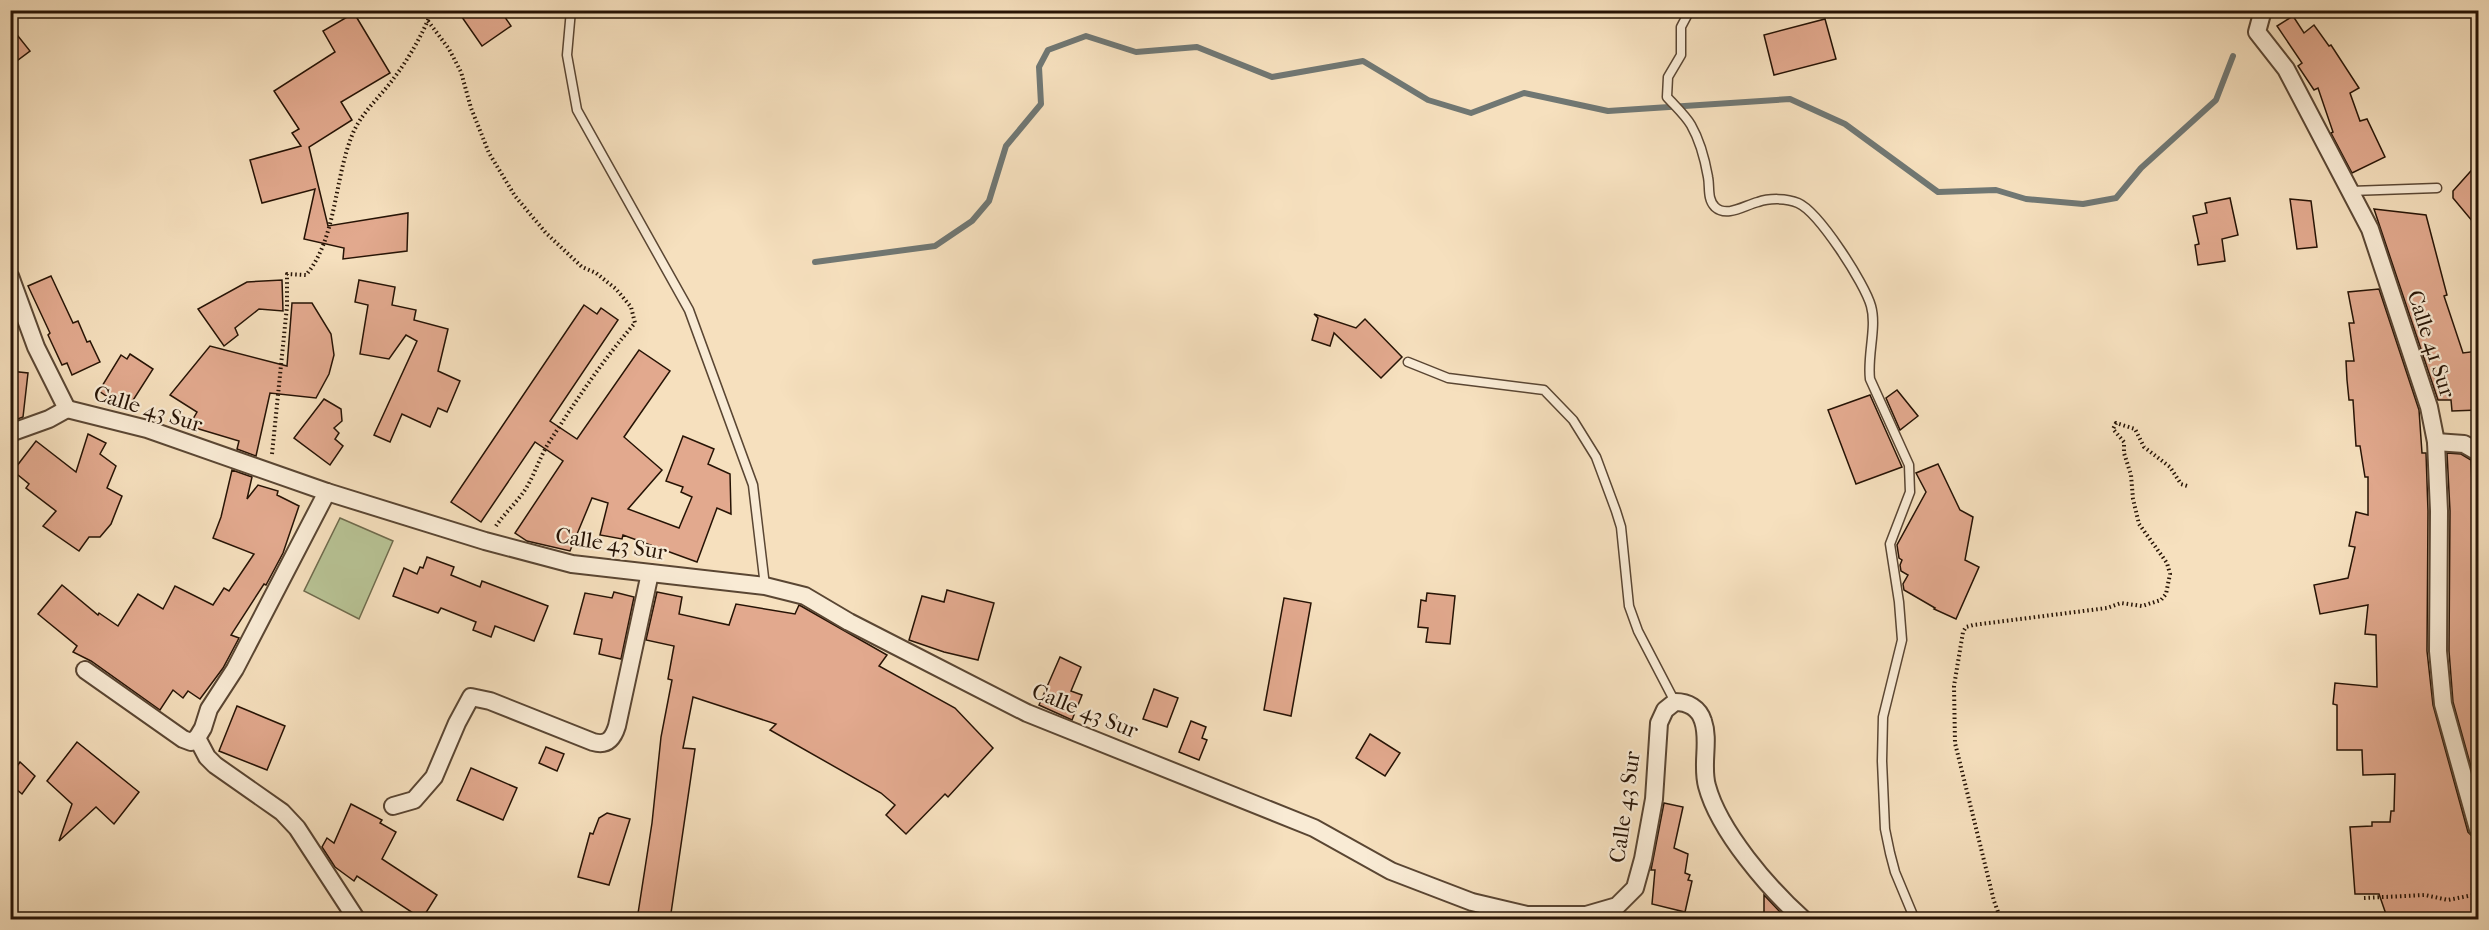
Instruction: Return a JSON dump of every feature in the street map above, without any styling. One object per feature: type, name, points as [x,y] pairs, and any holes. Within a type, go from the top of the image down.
[{"type":"street","name":"Calle 41 Sur","points":[[2263,10],[2257,32],[2286,69],[2370,229],[2429,407],[2436,442],[2439,511],[2438,651],[2442,694],[2478,829]]},
{"type":"street","points":[[10,276],[36,347],[67,409],[49,419],[10,433]]},
{"type":"street","name":"Calle 43 Sur","points":[[67,409],[147,429],[327,492],[485,541],[572,564],[765,586],[805,596],[849,622],[1027,713],[1314,828],[1391,870],[1472,902],[1527,915],[1586,915],[1617,906],[1635,888],[1654,799],[1659,723],[1665,710],[1675,702]]},
{"type":"street","points":[[2436,442],[2464,444],[2478,452]]},
{"type":"street","points":[[85,670],[183,739],[191,742],[197,738],[209,709],[235,669],[327,492]]},
{"type":"street","points":[[393,806],[414,800],[434,777],[471,697],[490,701],[602,745],[609,741],[617,726],[650,573]]},
{"type":"street","points":[[1675,702],[1689,704],[1698,710],[1704,723],[1706,785],[1718,813],[1762,880],[1804,920]]},
{"type":"street","points":[[197,738],[207,757],[215,765],[290,820],[357,920]]},
{"type":"lane","points":[[571,10],[567,55],[578,110],[689,310],[753,484],[765,586]]},
{"type":"lane","points":[[1690,10],[1682,27],[1681,55],[1668,77],[1667,97],[1691,125],[1702,154],[1710,200],[1718,209],[1727,211],[1759,201],[1779,200],[1799,203],[1813,216],[1849,263],[1865,290],[1872,308],[1868,364],[1870,379],[1909,465],[1910,492],[1890,544],[1902,640],[1883,717],[1882,761],[1885,829],[1895,872],[1915,920]]},
{"type":"lane","points":[[2351,190],[2437,188]]},
{"type":"lane","points":[[1408,362],[1448,378],[1544,390],[1573,420],[1596,457],[1621,527],[1629,606],[1638,631],[1675,702]]},
{"type":"path","points":[[270,472],[287,306],[287,274],[306,275],[316,263],[327,236],[339,174],[354,131],[394,78],[428,21],[432,10]]},
{"type":"path","points":[[428,21],[462,72],[471,108],[489,153],[515,196],[546,233],[575,260],[616,289],[631,307],[635,323],[593,375],[548,445],[525,490],[509,507],[485,541]]},
{"type":"path","points":[[2001,920],[1994,901],[1955,743],[1954,686],[1963,632],[1966,627],[1973,625],[2107,608],[2121,603],[2136,606],[2150,605],[2161,600],[2166,594],[2170,574],[2167,563],[2139,524],[2135,512],[2131,475],[2124,453],[2124,442],[2114,429],[2116,423],[2135,429],[2144,447],[2170,467],[2181,484],[2187,486]]},
{"type":"path","points":[[2364,898],[2425,895],[2448,900],[2478,894]]},
{"type":"green space","points":[[340,518],[393,541],[359,619],[304,591]]},
{"type":"building","points":[[457,10],[500,10],[511,26],[482,46]]},
{"type":"building","points":[[354,13],[390,73],[341,102],[352,120],[309,147],[328,226],[408,213],[407,251],[343,259],[344,248],[304,239],[315,189],[262,203],[250,160],[301,146],[292,133],[299,129],[274,91],[335,52],[323,31]]},
{"type":"building","points":[[2293,16],[2304,33],[2314,25],[2329,46],[2331,45],[2359,88],[2350,93],[2360,121],[2367,119],[2385,157],[2352,173],[2331,133],[2333,132],[2318,88],[2314,90],[2298,66],[2302,63],[2277,26]]},
{"type":"building","points":[[1825,19],[1836,59],[1774,75],[1764,35]]},
{"type":"building","points":[[10,26],[30,51],[10,66]]},
{"type":"building","points":[[2478,163],[2478,228],[2453,198],[2453,191]]},
{"type":"building","points":[[2230,198],[2238,235],[2222,239],[2225,261],[2198,265],[2195,245],[2199,244],[2193,216],[2207,213],[2205,203]]},
{"type":"building","points":[[2290,199],[2311,201],[2317,247],[2297,249]]},
{"type":"building","points":[[2374,209],[2426,215],[2447,295],[2444,296],[2463,353],[2478,351],[2478,410],[2452,411],[2451,400],[2438,400]]},
{"type":"building","points":[[51,276],[73,323],[78,321],[87,342],[90,341],[100,362],[72,375],[67,363],[62,365],[28,286]]},
{"type":"building","points":[[282,280],[283,311],[259,309],[235,328],[238,335],[224,346],[198,309],[247,282]]},
{"type":"building","points":[[359,280],[395,287],[392,305],[416,310],[414,320],[448,329],[438,371],[460,381],[447,412],[438,408],[430,427],[402,414],[390,442],[374,435],[417,341],[406,335],[389,359],[360,354],[368,305],[355,302]]},
{"type":"building","points":[[2379,289],[2419,410],[2422,453],[2426,453],[2427,651],[2433,705],[2468,832],[2475,839],[2474,920],[2388,920],[2379,894],[2355,894],[2350,827],[2372,826],[2372,822],[2390,822],[2391,811],[2394,811],[2395,774],[2363,775],[2362,750],[2337,750],[2337,705],[2333,704],[2335,683],[2377,687],[2376,635],[2365,634],[2368,605],[2320,614],[2314,585],[2348,578],[2355,547],[2349,546],[2356,512],[2368,515],[2368,477],[2365,477],[2360,446],[2356,446],[2353,400],[2349,400],[2347,380],[2346,361],[2354,361],[2349,323],[2354,323],[2348,292]]},
{"type":"building","points":[[292,303],[312,303],[331,334],[334,355],[329,374],[316,398],[270,393],[256,456],[237,449],[239,441],[189,426],[197,412],[170,395],[210,346],[287,366]]},
{"type":"building","points":[[584,305],[597,314],[601,308],[618,320],[550,421],[577,439],[639,350],[670,371],[624,437],[662,470],[628,509],[679,528],[692,497],[681,492],[683,487],[666,481],[683,436],[714,449],[708,464],[730,474],[731,514],[717,508],[697,562],[623,535],[622,539],[600,535],[608,503],[592,498],[570,551],[527,541],[515,533],[563,461],[535,442],[481,522],[451,502]]},
{"type":"building","points":[[1314,314],[1356,328],[1365,319],[1402,357],[1381,378],[1334,333],[1330,346],[1312,340],[1318,318]]},
{"type":"building","points":[[130,354],[153,369],[130,405],[121,399],[118,404],[99,391],[121,355],[127,359]]},
{"type":"building","points":[[10,371],[28,373],[23,417],[10,422]]},
{"type":"building","points":[[1897,390],[1918,416],[1900,430],[1886,398]]},
{"type":"building","points":[[1870,395],[1902,467],[1856,484],[1828,410]]},
{"type":"building","points":[[324,399],[341,409],[342,421],[334,428],[339,433],[335,439],[343,446],[330,465],[294,438]]},
{"type":"building","points":[[88,434],[106,443],[100,454],[116,466],[107,488],[122,496],[111,524],[100,537],[89,537],[79,551],[43,526],[56,511],[26,488],[29,484],[13,471],[36,441],[76,472]]},
{"type":"building","points":[[2447,453],[2461,454],[2471,460],[2472,483],[2475,483],[2478,505],[2474,507],[2478,524],[2478,792],[2453,702],[2449,651],[2450,511]]},
{"type":"building","points":[[1938,464],[1960,510],[1973,517],[1965,560],[1979,567],[1956,619],[1934,609],[1904,590],[1903,584],[1908,575],[1901,571],[1902,560],[1899,558],[1897,545],[1926,492],[1916,473]]},
{"type":"building","points":[[232,470],[252,477],[247,499],[258,485],[278,491],[277,495],[299,506],[283,553],[266,585],[264,584],[231,635],[239,638],[223,668],[200,699],[188,691],[183,698],[173,690],[160,710],[91,661],[73,652],[77,646],[38,614],[62,585],[98,615],[99,613],[118,626],[138,594],[163,609],[175,586],[213,605],[224,588],[229,591],[254,554],[213,538],[221,517]]},
{"type":"building","points":[[427,557],[454,567],[451,575],[480,587],[482,581],[548,606],[534,641],[495,626],[491,637],[473,630],[476,622],[441,608],[438,613],[393,596],[404,568],[417,574],[420,567],[423,568]]},
{"type":"building","points":[[947,590],[994,603],[978,660],[909,640],[922,596],[944,602]]},
{"type":"building","points":[[614,592],[634,597],[621,659],[599,654],[602,639],[574,634],[585,593],[612,598]]},
{"type":"building","points":[[657,592],[682,597],[679,614],[729,625],[736,604],[795,614],[799,605],[887,655],[879,666],[955,708],[993,748],[948,797],[945,794],[906,834],[886,815],[895,805],[881,793],[770,730],[776,724],[693,697],[683,748],[695,749],[670,920],[637,920],[652,823],[661,737],[672,680],[668,679],[674,646],[646,640]]},
{"type":"building","points":[[1427,593],[1455,596],[1450,644],[1426,642],[1428,628],[1418,627],[1421,600],[1426,601]]},
{"type":"building","points":[[1284,598],[1311,603],[1291,716],[1264,710]]},
{"type":"building","points":[[1060,657],[1081,667],[1071,691],[1082,695],[1072,720],[1039,705]]},
{"type":"building","points":[[1154,689],[1178,698],[1167,727],[1143,719]]},
{"type":"building","points":[[237,706],[285,726],[267,770],[219,751]]},
{"type":"building","points":[[1191,721],[1206,727],[1202,738],[1207,740],[1199,760],[1179,752]]},
{"type":"building","points":[[1370,734],[1400,753],[1385,776],[1356,758]]},
{"type":"building","points":[[77,742],[139,792],[114,824],[96,807],[59,841],[72,804],[47,781]]},
{"type":"building","points":[[546,747],[564,754],[557,771],[539,763]]},
{"type":"building","points":[[20,762],[35,776],[22,794],[10,784],[10,776]]},
{"type":"building","points":[[471,768],[517,788],[503,820],[457,800]]},
{"type":"building","points":[[1664,803],[1683,807],[1674,848],[1688,854],[1685,873],[1690,875],[1688,880],[1692,881],[1685,912],[1652,904],[1655,870],[1651,870]]},
{"type":"building","points":[[351,804],[382,820],[380,823],[396,832],[382,859],[437,895],[422,919],[357,876],[354,881],[335,867],[322,847],[327,838],[334,843]]},
{"type":"building","points":[[607,813],[630,819],[609,885],[578,877],[590,833],[593,834],[599,818]]},
{"type":"building","points":[[1764,895],[1783,915],[1788,920],[1764,920]]},
{"type":"waterway","points":[[815,262],[935,246],[972,221],[989,201],[1006,146],[1041,104],[1039,67],[1048,50],[1086,36],[1136,52],[1197,47],[1272,77],[1363,61],[1428,100],[1471,113],[1524,93],[1608,111],[1790,99],[1845,124],[1938,192],[1996,190],[2026,199],[2083,204],[2116,198],[2141,168],[2216,100],[2233,56]]}]
